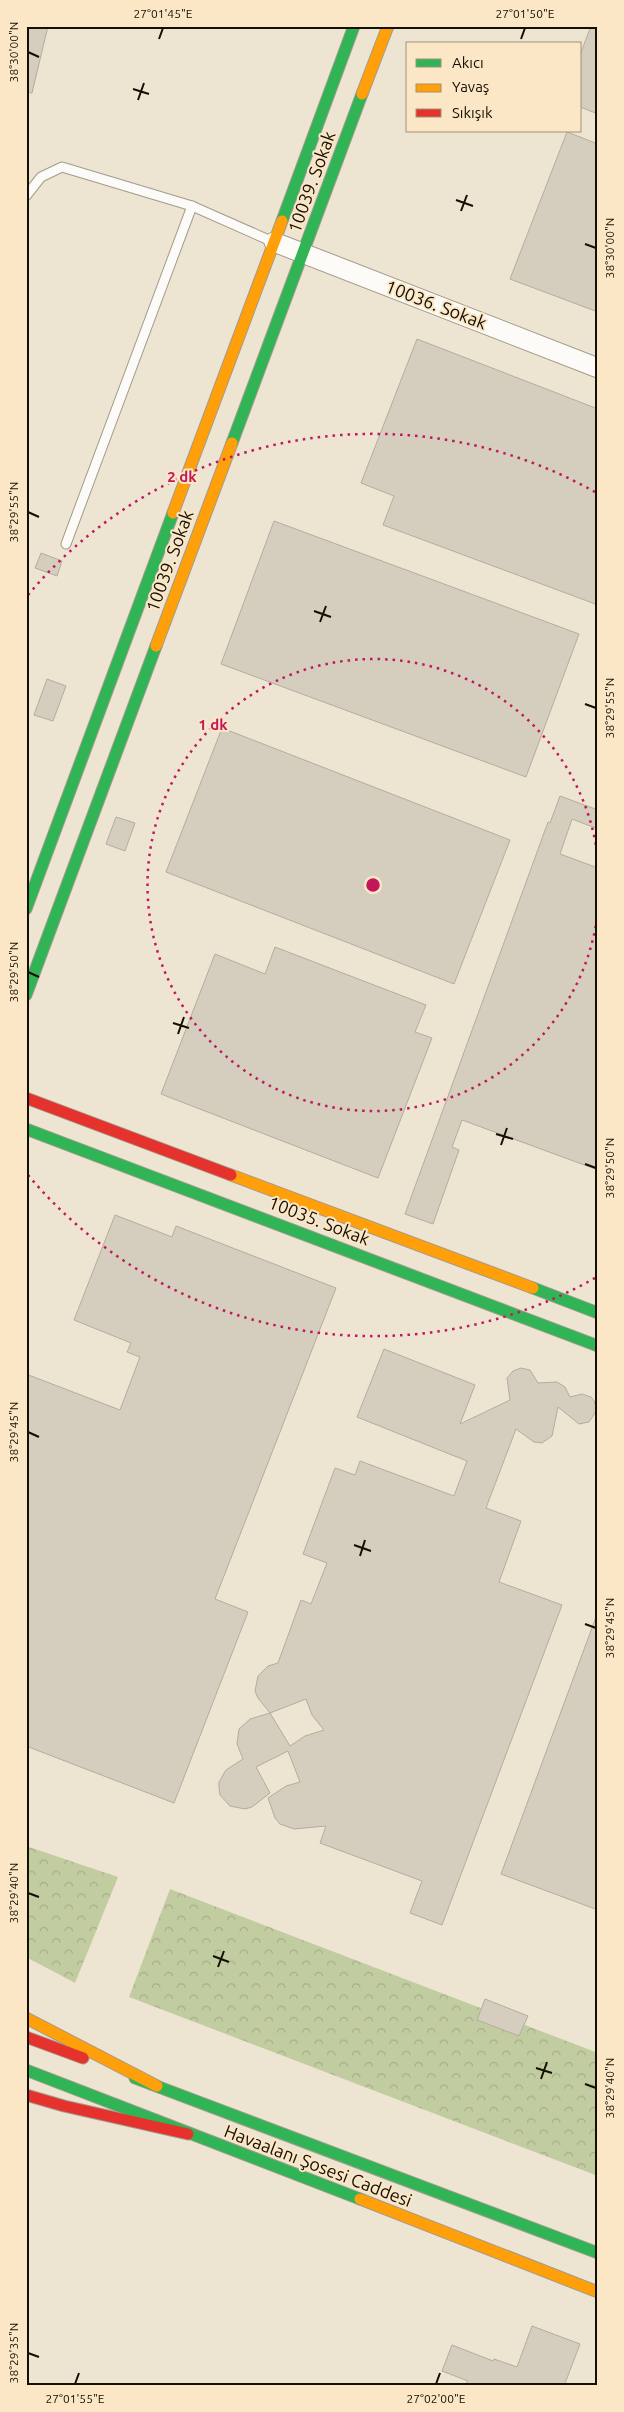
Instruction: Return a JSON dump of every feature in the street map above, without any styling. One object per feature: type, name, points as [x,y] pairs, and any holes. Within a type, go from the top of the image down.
[{"type":"main road","name":"10039. Sokak","points":[[26,909],[354,26]]},
{"type":"main road","name":"10039. Sokak","points":[[26,995],[388,26]]},
{"type":"main road","name":"10035. Sokak","points":[[26,1098],[598,1313]]},
{"type":"main road","name":"10035. Sokak","points":[[26,1129],[598,1346]]},
{"type":"main road","points":[[26,2018],[157,2086]]},
{"type":"main road","name":"Havaalanı Şosesi Caddesi","points":[[26,2037],[598,2253]]},
{"type":"main road","name":"Havaalanı Şosesi Caddesi","points":[[26,2070],[598,2292]]},
{"type":"main road","points":[[26,2095],[64,2106],[188,2134]]},
{"type":"street","name":"10036. Sokak","points":[[274,242],[598,368]]},
{"type":"lane","points":[[26,196],[41,177],[62,167],[192,206],[274,242]]},
{"type":"lane","points":[[66,544],[192,206]]},
{"type":"green space","points":[[26,1846],[118,1877],[75,1983],[26,1957]]},
{"type":"green space","points":[[170,1889],[598,2053],[598,2176],[129,1997]]},
{"type":"building","points":[[26,26],[48,26],[32,93],[26,92]]},
{"type":"building","points":[[591,26],[598,26],[598,114],[582,108],[582,50]]},
{"type":"building","points":[[567,132],[598,144],[598,312],[510,279]]},
{"type":"building","points":[[417,339],[598,409],[598,605],[383,525],[394,496],[361,483]]},
{"type":"building","points":[[274,521],[579,634],[526,777],[221,664]]},
{"type":"building","points":[[41,553],[62,561],[57,576],[35,568]]},
{"type":"building","points":[[47,679],[66,686],[53,721],[34,715]]},
{"type":"building","points":[[222,728],[510,840],[454,984],[166,872]]},
{"type":"building","points":[[560,796],[598,810],[598,829],[572,819],[560,854],[598,868],[598,1170],[462,1120],[452,1147],[459,1150],[433,1224],[405,1214],[548,822],[550,823]]},
{"type":"building","points":[[116,817],[135,823],[125,851],[106,844]]},
{"type":"building","points":[[275,947],[426,1005],[415,1032],[432,1038],[378,1178],[161,1094],[215,954],[265,974]]},
{"type":"building","points":[[115,1215],[172,1237],[176,1226],[336,1288],[215,1599],[248,1612],[174,1803],[26,1746],[26,1374],[120,1410],[140,1357],[127,1352],[131,1343],[74,1320]]},
{"type":"building","points":[[384,1349],[475,1385],[460,1424],[510,1400],[507,1378],[513,1371],[521,1368],[530,1370],[538,1383],[557,1382],[565,1387],[570,1397],[582,1394],[591,1397],[597,1410],[589,1422],[579,1424],[558,1407],[552,1436],[542,1443],[534,1442],[516,1429],[486,1508],[521,1521],[499,1582],[562,1605],[442,1925],[410,1913],[422,1881],[320,1843],[326,1826],[294,1829],[280,1824],[275,1818],[268,1798],[286,1786],[300,1782],[288,1751],[256,1767],[270,1793],[252,1807],[245,1809],[230,1806],[220,1795],[219,1782],[226,1770],[243,1759],[237,1744],[239,1729],[250,1719],[270,1713],[255,1691],[258,1676],[268,1666],[278,1663],[301,1600],[311,1604],[327,1563],[303,1554],[335,1468],[355,1475],[360,1461],[454,1496],[467,1461],[357,1417]],"holes":[[[306,1699],[312,1715],[324,1730],[305,1736],[290,1746],[270,1713]]]},
{"type":"building","points":[[596,1617],[598,1617],[598,1910],[501,1874]]},
{"type":"building","points":[[485,1999],[528,2016],[519,2036],[477,2020]]},
{"type":"building","points":[[532,2326],[580,2344],[564,2386],[463,2386],[468,2381],[442,2371],[452,2345],[493,2361],[494,2359],[517,2367]]},
{"type":"traffic: fast","points":[[282,221],[354,26]]},
{"type":"traffic: fast","points":[[232,443],[362,94]]},
{"type":"traffic: fast","points":[[26,909],[173,513]]},
{"type":"traffic: fast","points":[[26,995],[156,646]]},
{"type":"traffic: fast","points":[[26,1129],[598,1346]]},
{"type":"traffic: fast","points":[[533,1288],[598,1313]]},
{"type":"traffic: fast","points":[[26,2070],[360,2199]]},
{"type":"traffic: fast","points":[[135,2078],[598,2253]]},
{"type":"traffic: slow","points":[[362,94],[388,26]]},
{"type":"traffic: slow","points":[[173,513],[282,221]]},
{"type":"traffic: slow","points":[[156,646],[232,443]]},
{"type":"traffic: slow","points":[[231,1175],[533,1288]]},
{"type":"traffic: slow","points":[[26,2018],[157,2086]]},
{"type":"traffic: slow","points":[[360,2199],[598,2292]]},
{"type":"traffic: jam","points":[[26,1098],[231,1175]]},
{"type":"traffic: jam","points":[[26,2037],[83,2058]]},
{"type":"traffic: jam","points":[[26,2095],[64,2106],[188,2134]]}]
